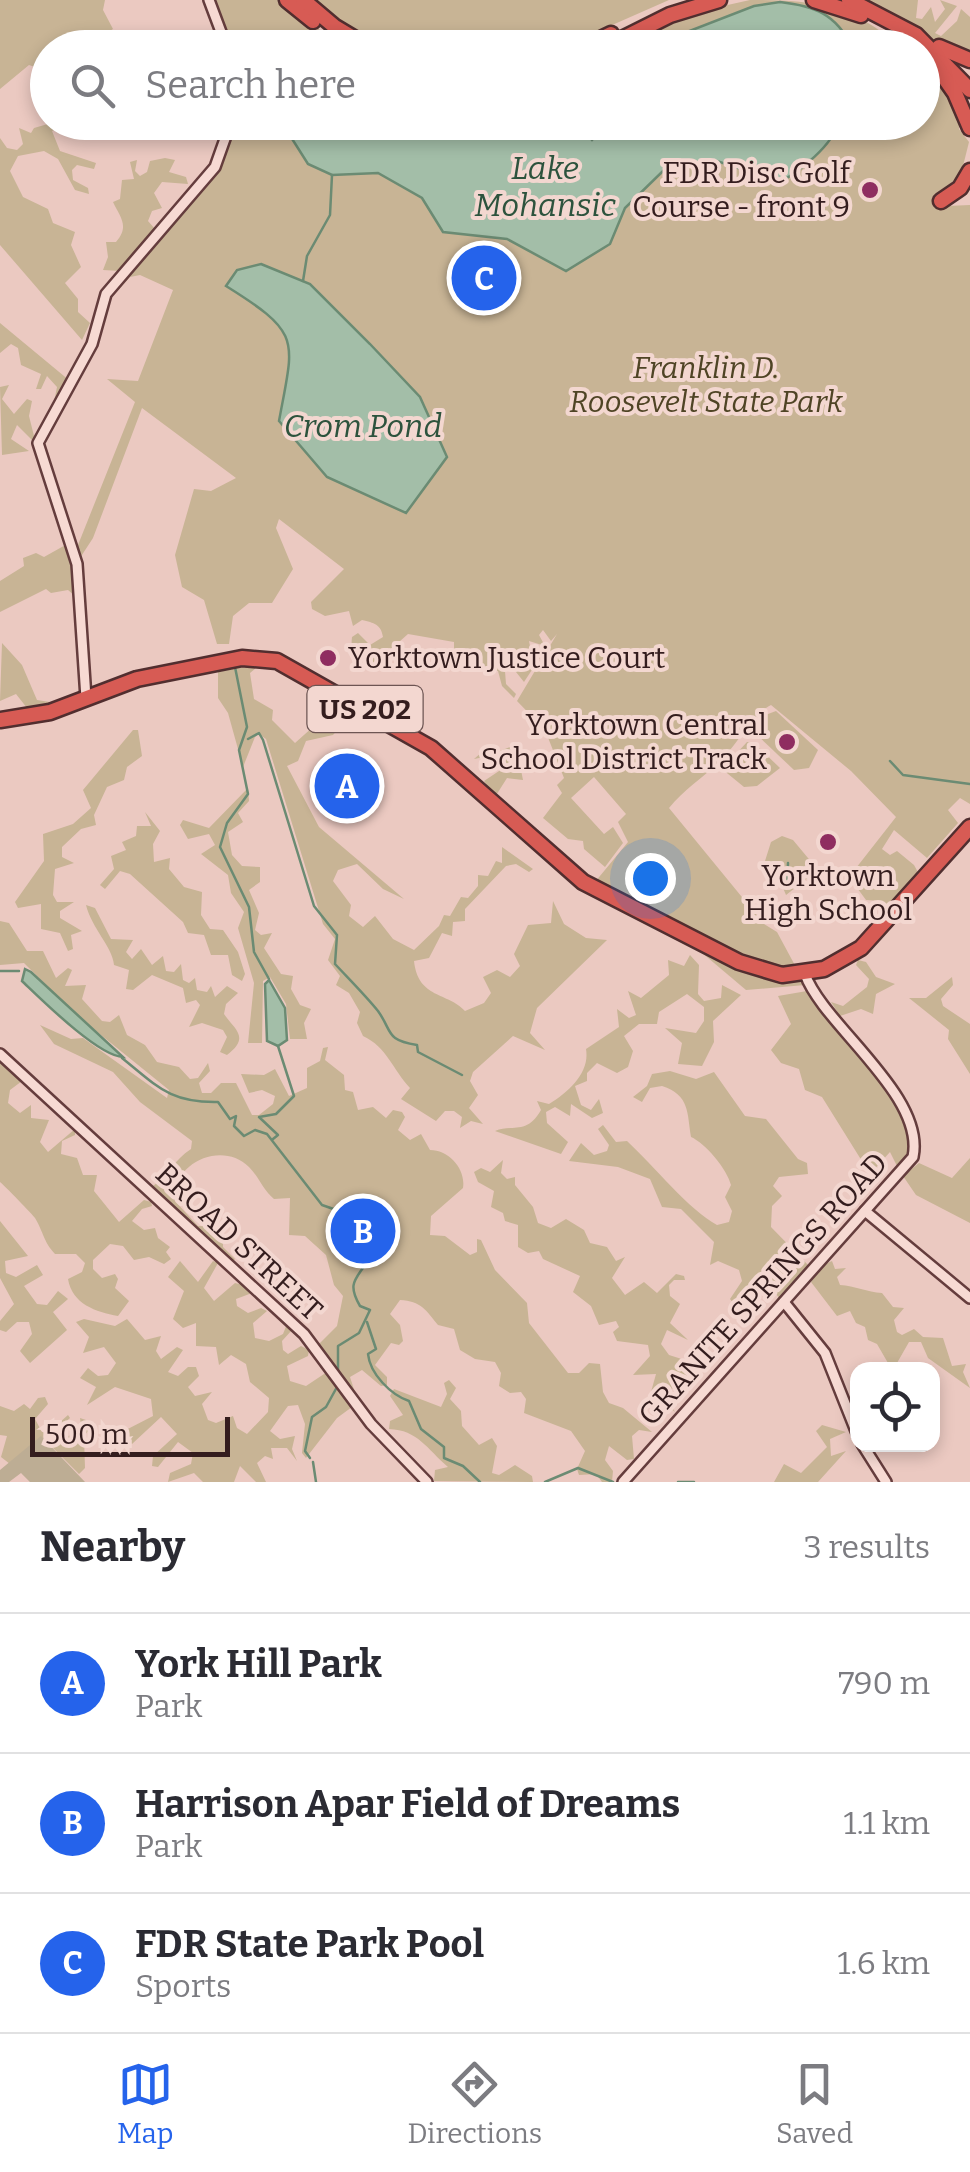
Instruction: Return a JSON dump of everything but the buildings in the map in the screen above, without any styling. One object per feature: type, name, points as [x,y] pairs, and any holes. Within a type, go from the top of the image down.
[{"type":"highway","points":[[298,0],[313,22],[324,30]]},
{"type":"highway","points":[[298,0],[343,30]]},
{"type":"highway","points":[[620,30],[684,0]]},
{"type":"highway","points":[[640,30],[670,15],[720,0]]},
{"type":"highway","points":[[814,0],[868,18],[888,30]]},
{"type":"highway","points":[[849,0],[909,30]]},
{"type":"highway","points":[[940,45],[970,60]]},
{"type":"highway","points":[[940,55],[970,90]]},
{"type":"highway","points":[[940,71],[970,105]]},
{"type":"highway","points":[[940,74],[957,98],[970,128]]},
{"type":"highway","points":[[941,201],[960,188],[970,171]]},
{"type":"highway","points":[[941,201],[970,191]]},
{"type":"highway","points":[[941,201],[970,199]]},
{"type":"highway","name":"US 202","points":[[0,720],[50,712],[82,696],[137,679],[242,658],[286,664],[432,748],[555,861],[590,886],[750,968],[772,974],[805,974],[832,966],[861,948],[970,827]]},
{"type":"street","points":[[209,0],[220,30]]},
{"type":"street","points":[[82,696],[77,564],[38,446],[92,344],[112,285],[217,164],[226,140]]},
{"type":"street","name":"GRANITE SPRINGS ROAD","points":[[624,1482],[910,1162],[913,1137],[873,1059],[817,999],[805,974]]},
{"type":"street","name":"BROAD STREET","points":[[0,1054],[304,1334],[371,1424],[427,1482]]},
{"type":"street","points":[[865,1211],[970,1298]]},
{"type":"street","points":[[784,1302],[825,1353],[850,1416]]},
{"type":"street","points":[[867,1452],[886,1482]]},
{"type":"green space","points":[[0,0],[105,0],[103,10],[113,29],[30,30],[30,65],[0,89]]},
{"type":"green space","points":[[214,0],[283,0],[320,30],[225,30]]},
{"type":"green space","points":[[311,0],[669,0],[601,30],[350,30]]},
{"type":"green space","points":[[750,0],[791,1],[829,7],[879,30],[648,30],[674,17]]},
{"type":"green space","points":[[867,0],[918,0],[916,18],[922,19],[931,7],[935,22],[945,9],[940,0],[957,6],[937,30],[916,30]]},
{"type":"green space","points":[[961,9],[970,17],[970,56],[940,44],[940,36],[957,21]]},
{"type":"green space","name":"Franklin D. Roosevelt State Park","points":[[940,84],[950,91],[962,111],[959,129],[969,142],[961,174],[942,191],[947,206],[970,205],[970,804],[960,798],[948,810],[958,823],[927,858],[894,830],[882,849],[890,855],[897,851],[914,865],[920,876],[888,913],[881,901],[866,900],[849,877],[896,817],[851,771],[771,705],[752,721],[724,757],[669,808],[764,924],[777,932],[798,971],[765,969],[595,882],[628,842],[618,822],[626,814],[594,777],[571,798],[604,834],[613,827],[623,843],[605,867],[584,849],[583,841],[568,839],[543,818],[562,793],[557,785],[564,778],[545,730],[517,701],[557,634],[551,641],[543,630],[539,635],[545,646],[529,641],[531,651],[545,650],[524,682],[512,667],[505,671],[506,684],[516,694],[514,698],[502,686],[498,671],[473,668],[479,659],[467,652],[454,659],[454,642],[408,634],[372,666],[366,664],[355,657],[352,637],[358,633],[370,645],[383,637],[381,629],[362,620],[353,626],[349,611],[325,616],[312,609],[311,602],[344,569],[279,519],[276,528],[293,569],[272,603],[249,603],[233,616],[229,644],[217,644],[204,600],[182,587],[175,555],[194,489],[211,491],[236,478],[142,408],[93,538],[78,561],[76,550],[135,402],[107,379],[138,381],[173,290],[140,275],[130,277],[110,299],[106,296],[220,162],[228,140],[940,140]]},
{"type":"green space","points":[[19,128],[30,133],[30,140],[56,140],[60,151],[96,163],[94,169],[77,165],[72,170],[73,180],[88,188],[89,194],[75,190],[58,159],[44,151],[18,156],[10,171],[23,197],[48,209],[53,223],[75,232],[71,245],[81,267],[65,283],[78,299],[78,312],[90,323],[82,340],[0,245],[0,138],[7,148],[17,150],[23,144]]},
{"type":"green space","points":[[137,160],[135,171],[140,176],[147,172],[150,161],[175,160],[169,172],[186,177],[188,184],[162,182],[154,193],[162,208],[152,211],[148,221],[155,229],[120,271],[103,270],[108,257],[106,242],[116,242],[122,231],[113,202],[120,199],[122,180],[134,179],[130,162]]},
{"type":"green space","points":[[0,323],[70,381],[54,402],[57,387],[47,376],[41,389],[36,389],[41,374],[21,365],[18,348],[11,344],[0,353]]},
{"type":"green space","points":[[9,385],[2,399],[14,414],[27,399],[32,401],[29,416],[36,444],[17,425],[11,439],[29,451],[2,455],[0,387]]},
{"type":"green space","points":[[69,543],[75,596],[68,590],[51,593],[46,589],[0,612],[0,581],[24,566],[23,558],[36,553],[44,557]]},
{"type":"green space","points":[[2,643],[22,665],[37,700],[56,703],[31,713],[16,694],[0,701]]},
{"type":"green space","points":[[262,663],[250,673],[254,699],[273,710],[272,720],[295,743],[323,718],[340,727],[333,735],[306,741],[298,761],[287,766],[319,827],[404,899],[383,889],[357,864],[338,870],[333,881],[351,905],[349,916],[363,927],[375,916],[393,939],[414,950],[439,926],[444,915],[450,916],[461,897],[468,898],[478,886],[478,875],[488,876],[496,861],[502,863],[502,847],[533,869],[529,872],[516,864],[506,866],[465,909],[465,921],[453,922],[452,936],[442,933],[429,958],[414,961],[427,989],[465,1011],[484,1003],[491,993],[483,977],[497,970],[510,977],[520,966],[514,954],[528,925],[551,923],[553,901],[564,924],[586,938],[607,940],[537,1008],[530,1033],[545,1050],[513,1036],[473,1072],[470,1081],[478,1095],[469,1108],[483,1124],[471,1121],[460,1128],[462,1117],[454,1111],[445,1111],[436,1121],[401,1099],[410,1088],[384,1053],[363,1036],[357,1023],[360,1012],[349,993],[336,985],[340,976],[328,960],[335,939],[323,924],[266,739],[259,734],[255,737],[243,767],[228,713],[218,698],[218,672]]},
{"type":"green space","name":"Yorktown Central School District Track","points":[[776,711],[818,750],[809,768],[794,770],[755,733],[760,717]]},
{"type":"green space","points":[[133,730],[138,730],[142,756],[127,767],[124,780],[107,787],[94,815],[96,825],[81,829],[62,847],[62,857],[74,863],[55,869],[53,895],[57,902],[74,902],[60,911],[60,918],[82,931],[71,935],[73,949],[68,951],[60,933],[41,929],[41,904],[18,908],[15,902],[44,861],[43,834],[73,824],[91,808],[83,790]]},
{"type":"green space","points":[[747,742],[753,742],[780,768],[757,786],[744,787],[722,769]]},
{"type":"green space","points":[[489,746],[500,751],[510,747],[515,756],[526,753],[534,758],[533,763],[520,765],[523,780],[507,778],[495,797],[484,781],[499,771],[500,762],[489,756],[474,759]]},
{"type":"green space","points":[[344,756],[371,779],[360,797],[343,811],[330,790],[328,775]]},
{"type":"green space","points":[[248,788],[249,801],[238,813],[243,822],[228,832],[232,855],[242,866],[260,867],[260,882],[249,890],[259,913],[255,930],[261,935],[272,933],[264,948],[281,974],[293,976],[291,989],[300,1005],[311,1009],[304,1023],[307,1039],[290,1039],[286,1004],[270,977],[263,981],[262,1043],[248,1043],[254,983],[238,928],[244,912],[231,893],[228,875],[201,854],[215,845],[209,834],[188,839],[180,825],[183,820],[209,828]]},
{"type":"green space","points":[[145,812],[160,831],[153,844],[154,862],[170,858],[169,869],[184,887],[202,892],[201,915],[210,929],[223,930],[238,952],[245,974],[242,981],[232,975],[228,955],[211,955],[204,935],[188,933],[183,922],[130,874],[120,871],[105,889],[100,885],[114,869],[111,856],[126,850],[122,842],[136,836],[137,826],[151,826]]},
{"type":"green space","points":[[782,836],[793,840],[818,870],[786,895],[776,871],[768,872],[765,861],[771,842]]},
{"type":"green space","points":[[86,905],[95,908],[111,939],[133,940],[126,952],[132,959],[141,949],[152,965],[163,956],[166,971],[174,972],[181,964],[183,980],[189,983],[195,978],[197,990],[207,992],[211,986],[215,997],[227,986],[238,993],[226,1004],[224,1014],[238,1033],[234,1049],[227,1055],[220,1052],[227,1037],[223,1030],[202,1023],[189,1027],[200,1005],[196,1000],[186,1003],[183,988],[152,975],[133,990],[126,989],[129,970],[114,965]]},
{"type":"green space","points":[[0,921],[9,923],[27,951],[43,951],[56,978],[68,968],[72,970],[65,986],[86,985],[82,999],[102,1021],[110,1022],[119,1015],[127,1035],[145,1045],[157,1062],[179,1067],[190,1079],[198,1078],[208,1063],[210,1071],[199,1083],[202,1093],[211,1093],[221,1083],[236,1083],[252,1115],[259,1115],[273,1104],[275,1096],[262,1090],[249,1093],[241,1074],[264,1075],[275,1069],[289,1096],[307,1088],[307,1068],[320,1061],[323,1048],[328,1047],[325,1060],[344,1075],[345,1090],[353,1092],[358,1110],[373,1107],[386,1118],[393,1110],[402,1112],[405,1117],[398,1130],[410,1140],[421,1134],[430,1150],[444,1153],[455,1162],[462,1174],[463,1188],[431,1216],[430,1235],[445,1236],[470,1255],[477,1252],[477,1239],[481,1240],[495,1270],[527,1303],[529,1323],[568,1373],[579,1373],[589,1363],[600,1364],[603,1392],[609,1403],[623,1408],[652,1432],[639,1430],[632,1436],[634,1459],[627,1460],[609,1446],[605,1460],[613,1471],[612,1482],[602,1482],[596,1474],[579,1475],[577,1469],[585,1451],[571,1431],[524,1413],[526,1399],[521,1392],[510,1393],[499,1386],[501,1373],[495,1362],[475,1359],[460,1350],[454,1329],[438,1325],[413,1302],[400,1300],[390,1314],[400,1325],[403,1341],[399,1345],[391,1343],[375,1365],[387,1377],[387,1385],[381,1386],[362,1370],[350,1377],[358,1402],[318,1345],[337,1326],[343,1296],[334,1285],[326,1255],[305,1236],[289,1235],[290,1198],[274,1199],[249,1167],[225,1156],[200,1160],[181,1176],[175,1201],[198,1226],[223,1227],[223,1247],[235,1259],[232,1263],[154,1190],[153,1186],[191,1149],[192,1141],[140,1102],[113,1072],[54,1044],[40,1025],[71,1039],[83,1038],[167,1098],[169,1090],[75,1014],[24,963],[0,965]]},
{"type":"green space","points":[[688,941],[803,979],[805,985],[746,990]]},
{"type":"green space","points":[[690,955],[699,965],[698,994],[704,1001],[721,998],[722,985],[741,995],[713,1021],[714,1042],[702,1066],[678,1064],[682,1043],[665,1028],[696,1033],[704,1021],[704,1007],[687,994],[659,1012],[657,1024],[639,1024],[624,1036],[633,1051],[628,1067],[617,1073],[597,1063],[587,1073],[587,1081],[575,1086],[581,1105],[591,1110],[599,1099],[603,1113],[592,1118],[571,1104],[570,1116],[555,1107],[546,1112],[547,1123],[568,1142],[561,1154],[495,1131],[530,1123],[541,1110],[537,1101],[549,1104],[564,1093],[582,1073],[586,1049],[619,1027],[617,1009],[629,1018],[636,1015],[628,991],[641,998],[669,975],[668,960],[684,966]]},
{"type":"green space","points":[[858,960],[866,962],[876,977],[895,984],[876,994],[873,1014],[861,1009],[840,1016],[831,1002],[843,1006],[867,987],[869,979],[856,965]]},
{"type":"green space","points":[[952,977],[953,985],[941,999],[943,1006],[970,1024],[970,1074],[948,1039],[949,1030],[909,998],[926,998]]},
{"type":"green space","points":[[807,991],[875,1070],[902,1115],[908,1138],[907,1162],[899,1170],[890,1152],[870,1174],[822,1097],[805,1090],[799,1069],[781,1063],[771,1050],[791,1024],[778,996]]},
{"type":"green space","points":[[0,1059],[22,1081],[10,1090],[8,1103],[20,1113],[31,1105],[31,1118],[49,1120],[40,1142],[48,1152],[75,1129],[75,1135],[62,1141],[61,1154],[77,1158],[83,1175],[97,1175],[94,1191],[119,1222],[144,1200],[151,1202],[152,1206],[142,1209],[132,1221],[144,1230],[155,1228],[158,1238],[170,1247],[166,1252],[171,1259],[164,1264],[149,1257],[134,1260],[123,1246],[110,1244],[93,1260],[93,1269],[102,1278],[115,1274],[115,1288],[129,1301],[118,1316],[94,1309],[74,1295],[68,1279],[82,1272],[85,1263],[76,1254],[55,1254],[35,1218],[0,1182]]},
{"type":"green space","points":[[670,1071],[696,1079],[714,1072],[745,1116],[766,1119],[798,1159],[807,1163],[808,1174],[779,1177],[773,1186],[782,1196],[772,1206],[771,1227],[809,1266],[780,1299],[771,1288],[758,1285],[752,1289],[748,1310],[738,1309],[730,1299],[742,1281],[739,1270],[718,1261],[710,1265],[714,1242],[681,1209],[662,1207],[650,1179],[618,1167],[569,1161],[581,1143],[594,1155],[607,1151],[609,1145],[598,1129],[603,1125],[616,1142],[627,1141],[706,1218],[717,1225],[729,1222],[732,1211],[725,1197],[731,1185],[729,1179],[709,1151],[691,1137],[687,1113],[678,1094],[662,1086],[650,1088],[642,1102],[633,1097],[647,1086],[652,1074]]},
{"type":"green space","points":[[970,1158],[970,1223],[916,1195],[903,1176],[919,1163],[952,1178]]},
{"type":"green space","points":[[503,1160],[501,1173],[507,1179],[515,1177],[515,1185],[533,1207],[538,1223],[551,1228],[566,1219],[584,1230],[590,1243],[607,1247],[616,1261],[625,1257],[612,1278],[625,1295],[644,1282],[657,1293],[676,1274],[684,1276],[685,1280],[674,1280],[669,1285],[670,1296],[680,1304],[670,1323],[688,1340],[667,1330],[661,1344],[669,1355],[688,1361],[697,1384],[683,1383],[670,1390],[668,1401],[675,1412],[651,1392],[656,1374],[633,1375],[650,1356],[648,1345],[617,1341],[613,1332],[619,1327],[616,1321],[599,1325],[591,1306],[573,1292],[580,1276],[543,1259],[539,1251],[528,1253],[518,1247],[518,1225],[505,1221],[503,1213],[491,1207],[494,1191],[478,1182],[474,1172],[481,1168],[490,1172]]},
{"type":"green space","points":[[0,1221],[28,1256],[5,1261],[6,1273],[16,1277],[37,1265],[43,1275],[24,1286],[37,1304],[47,1305],[58,1291],[68,1299],[53,1312],[67,1330],[30,1363],[20,1351],[32,1334],[29,1322],[17,1322],[6,1332],[0,1330],[0,1321],[14,1304],[0,1278]]},
{"type":"green space","points":[[180,1261],[198,1282],[213,1261],[218,1263],[204,1288],[214,1301],[235,1283],[247,1286],[252,1293],[236,1299],[237,1306],[248,1313],[261,1308],[267,1311],[253,1323],[255,1338],[269,1341],[283,1334],[287,1324],[292,1330],[282,1341],[283,1350],[288,1354],[301,1346],[309,1350],[308,1356],[287,1366],[290,1381],[306,1386],[327,1372],[352,1407],[337,1418],[306,1458],[302,1453],[305,1424],[298,1405],[288,1406],[270,1431],[280,1439],[295,1436],[292,1449],[297,1461],[287,1448],[271,1448],[273,1459],[265,1456],[257,1463],[266,1482],[256,1482],[240,1466],[234,1482],[203,1482],[194,1473],[168,1482],[170,1473],[191,1464],[193,1453],[178,1442],[158,1467],[152,1466],[153,1456],[177,1434],[161,1417],[132,1444],[120,1433],[153,1416],[151,1399],[115,1387],[87,1405],[96,1387],[80,1378],[88,1368],[98,1376],[108,1375],[116,1363],[104,1347],[83,1353],[89,1337],[76,1322],[84,1319],[115,1326],[127,1319],[145,1340],[161,1336],[156,1351],[161,1359],[177,1347],[183,1350],[168,1372],[178,1376],[188,1367],[196,1367],[199,1376],[188,1387],[195,1396],[212,1392],[202,1404],[208,1420],[216,1423],[233,1416],[237,1428],[247,1434],[268,1412],[269,1398],[250,1382],[246,1364],[231,1355],[219,1365],[216,1347],[196,1346],[196,1323],[183,1328],[173,1319],[184,1291],[168,1277]]},
{"type":"green space","points":[[832,1261],[835,1269],[846,1268],[837,1277],[840,1285],[882,1293],[893,1307],[904,1308],[894,1320],[902,1335],[914,1329],[923,1337],[943,1338],[952,1366],[966,1364],[963,1372],[970,1388],[940,1367],[940,1362],[928,1358],[921,1342],[909,1342],[898,1362],[887,1362],[850,1311],[837,1316],[811,1282],[821,1266]]},
{"type":"green space","points":[[449,1380],[456,1388],[450,1399],[461,1411],[462,1426],[479,1445],[492,1438],[497,1446],[492,1473],[499,1475],[515,1465],[532,1476],[533,1482],[434,1481],[435,1470],[448,1467],[415,1437],[389,1429],[390,1421],[403,1415],[390,1396],[394,1389],[441,1407],[447,1394],[444,1383]]},
{"type":"green space","points":[[45,1397],[48,1404],[35,1419],[42,1432],[49,1432],[68,1415],[70,1418],[60,1427],[63,1437],[82,1433],[80,1418],[95,1423],[84,1436],[85,1468],[79,1474],[46,1441],[32,1445],[10,1464],[1,1457],[7,1436],[0,1435],[0,1406],[14,1411],[24,1404],[30,1409],[38,1398]]},
{"type":"green space","points":[[822,1425],[846,1432],[830,1439],[831,1456],[846,1451],[818,1482],[774,1482],[784,1464],[801,1473],[827,1447],[816,1431]]},
{"type":"shaded area","points":[[41,1436],[85,1482],[30,1482],[21,1473],[9,1482],[0,1482],[0,1470]]},
{"type":"water","points":[[780,2],[804,6],[831,19],[841,30],[692,30],[754,6]]},
{"type":"water","name":"Lake Mohansic","points":[[293,140],[829,140],[806,164],[780,182],[717,161],[663,171],[625,208],[610,244],[566,271],[507,239],[443,232],[422,198],[378,173],[332,175],[308,164]]},
{"type":"water","name":"Crom Pond","points":[[261,264],[310,284],[420,397],[447,457],[406,513],[327,477],[279,421],[288,372],[287,341],[269,316],[226,286],[237,270]]},
{"type":"water","points":[[25,969],[123,1057],[99,1047],[56,1013],[22,981]]},
{"type":"water","points":[[269,980],[285,1008],[287,1040],[278,1046],[267,1041],[265,984]]},
{"type":"waterway","points":[[303,281],[307,256],[330,215],[332,175]]},
{"type":"waterway","points":[[235,667],[247,727],[239,750],[248,794],[227,823],[220,847],[249,907],[254,952],[269,979]]},
{"type":"waterway","points":[[248,739],[259,733],[263,740],[314,906],[337,935],[335,964],[378,1011],[395,1038],[417,1045],[418,1052],[462,1075]]},
{"type":"waterway","points":[[890,761],[903,775],[970,784]]},
{"type":"waterway","points":[[787,887],[788,863]]},
{"type":"waterway","points":[[0,971],[19,971]]},
{"type":"waterway","points":[[273,1139],[278,1135],[259,1117],[276,1114],[294,1096],[278,1046]]},
{"type":"waterway","points":[[122,1058],[176,1096],[218,1102],[230,1119],[236,1116],[234,1126],[244,1136],[255,1130],[267,1134],[322,1205],[345,1213],[342,1231],[365,1249],[368,1260],[355,1281],[354,1291],[360,1306],[370,1310],[359,1333],[338,1346],[338,1374]]},
{"type":"waterway","points":[[367,1322],[376,1349],[368,1354],[377,1376],[409,1401],[421,1429],[444,1447],[444,1458],[463,1466],[480,1482]]},
{"type":"waterway","points":[[310,1458],[305,1451],[312,1417],[326,1407],[337,1387]]},
{"type":"waterway","points":[[313,1462],[316,1482]]},
{"type":"waterway","points":[[545,1482],[578,1468],[613,1482]]},
{"type":"waterway","points":[[678,1482],[694,1482]]},
{"type":"place","name":"FDR Disc Golf Course - front 9","points":[[870,190]]},
{"type":"place","name":"FDR State Park Pool","points":[[484,278]]},
{"type":"place","name":"Yorktown Justice Court","points":[[328,658]]},
{"type":"place","name":"Yorktown Central School District Track","points":[[787,742]]},
{"type":"place","name":"York Hill Park","points":[[347,786]]},
{"type":"place","name":"Yorktown High School","points":[[828,842]]},
{"type":"place","name":"Harrison Apar Field of Dreams","points":[[363,1231]]}]
